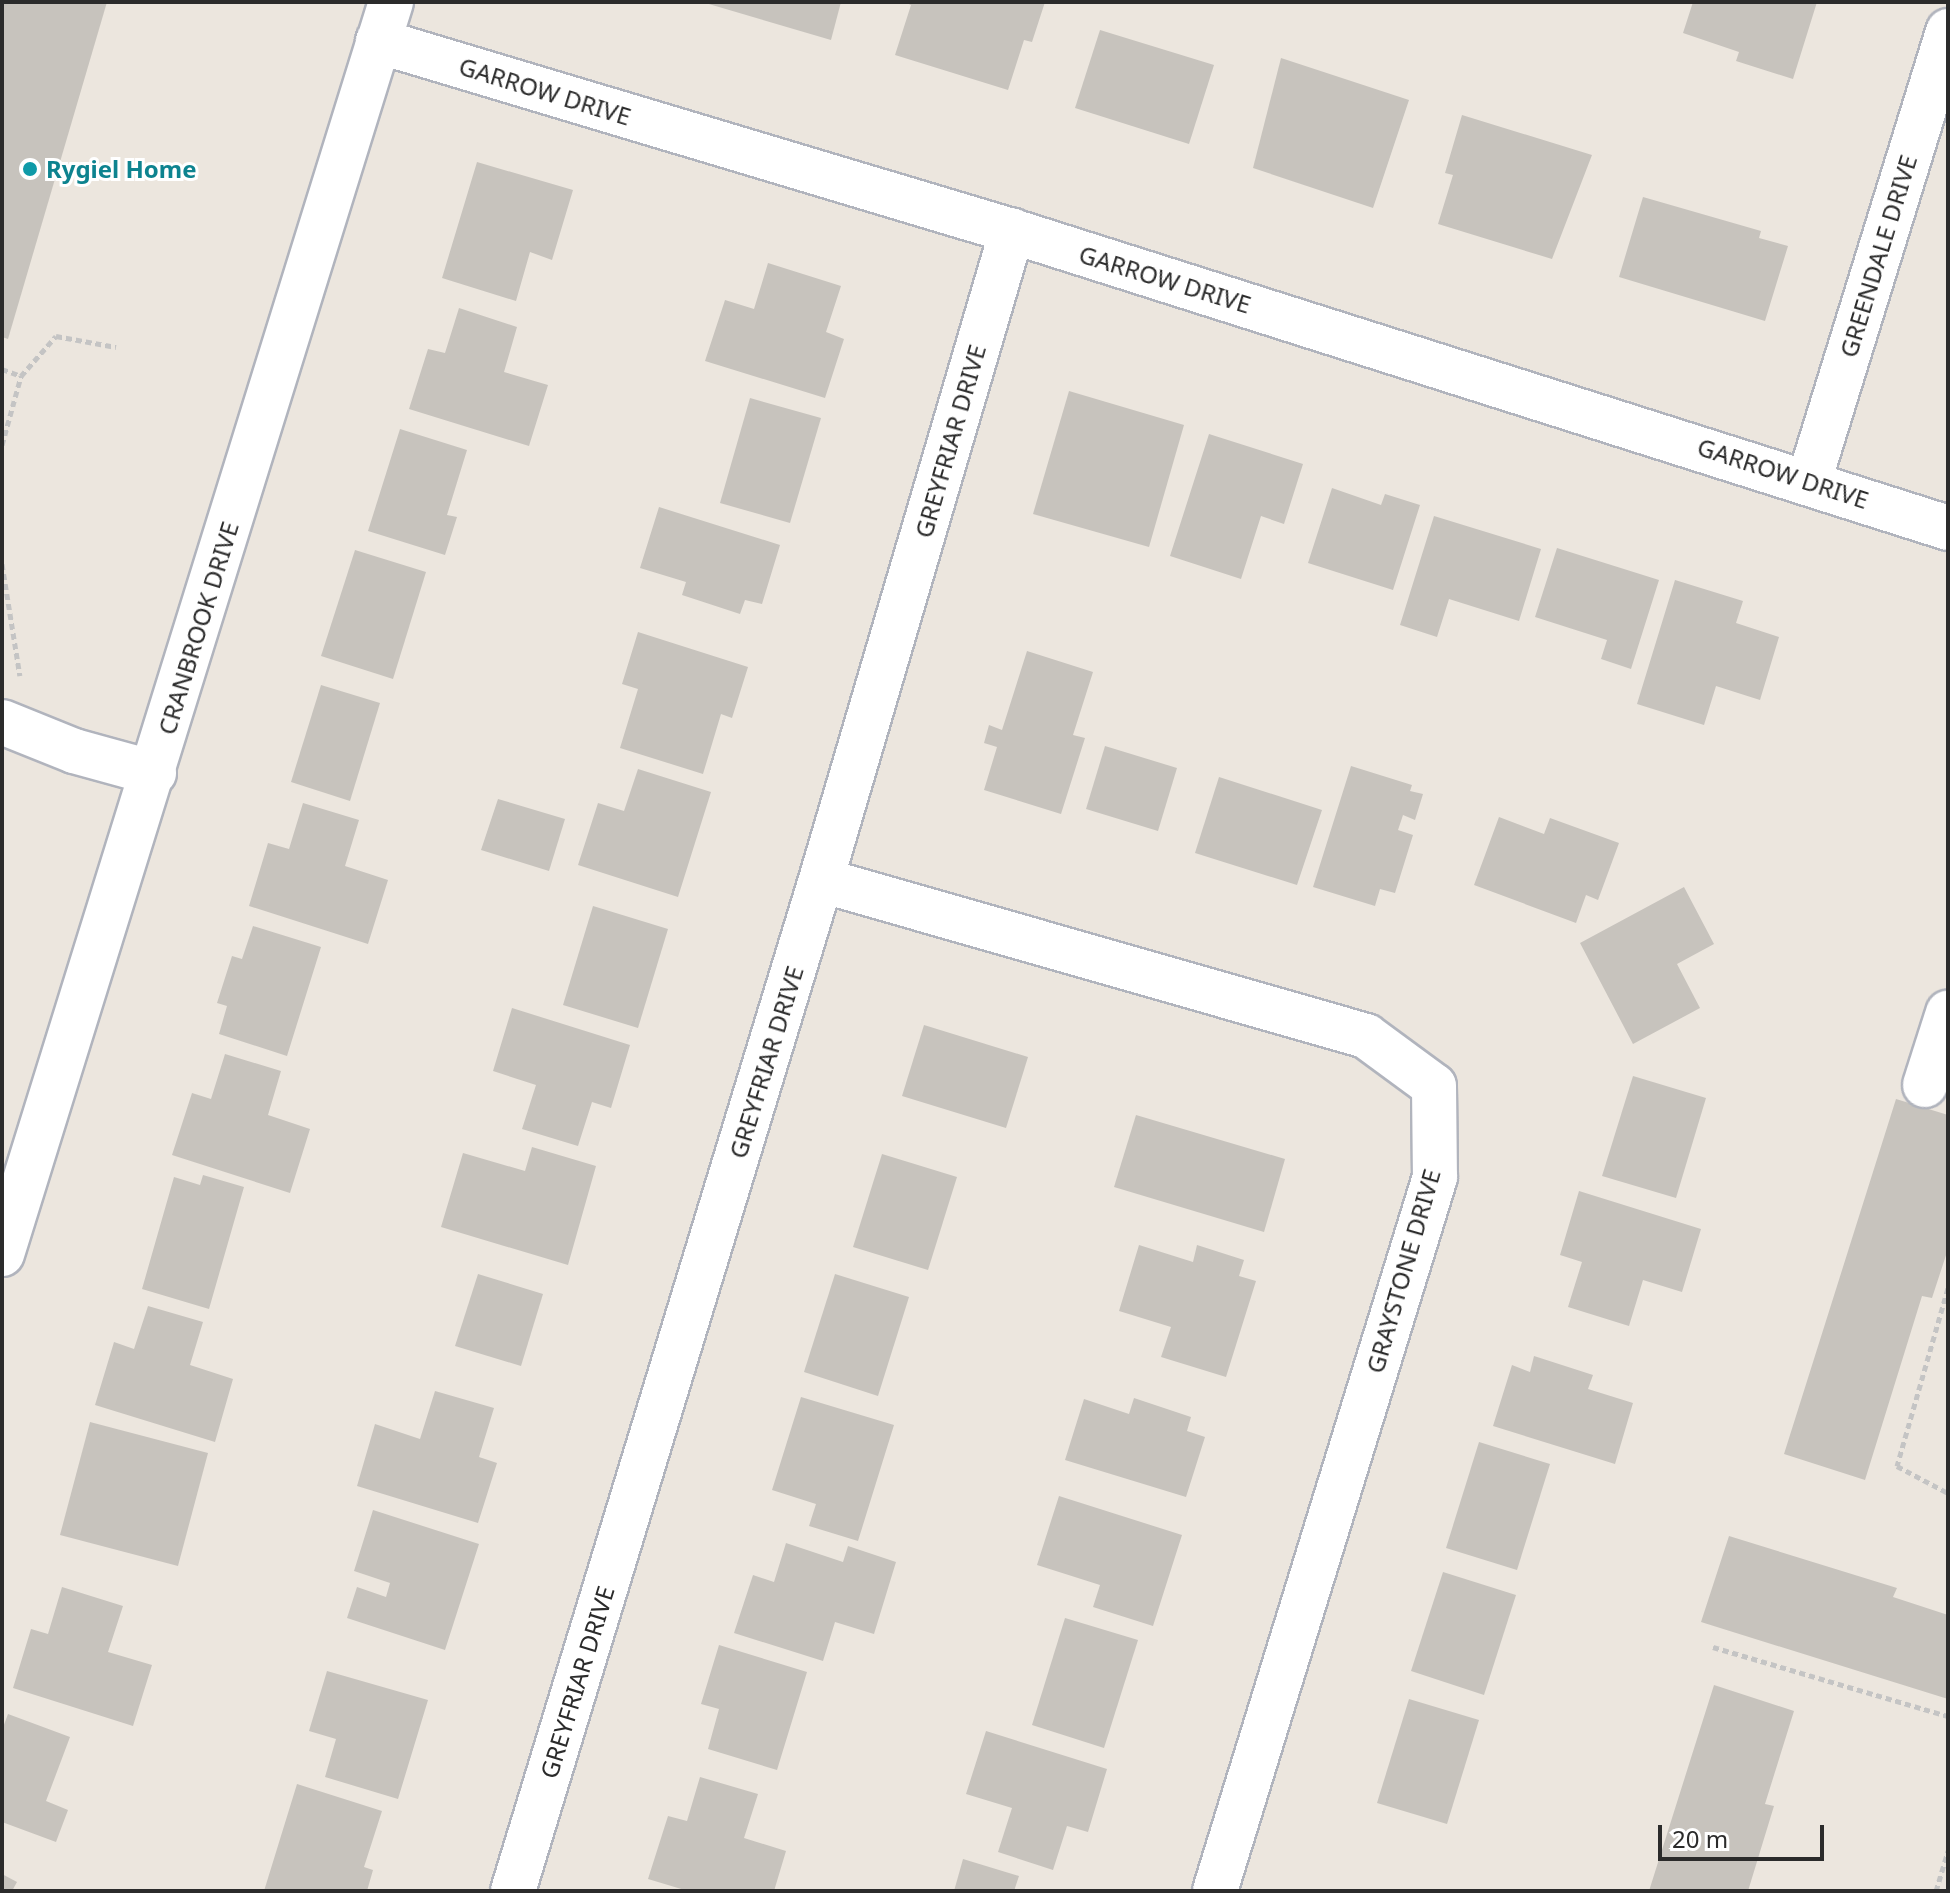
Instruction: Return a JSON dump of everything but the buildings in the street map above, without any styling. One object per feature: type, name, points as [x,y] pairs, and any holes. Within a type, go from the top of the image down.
[{"type":"street","name":"GARROW DRIVE","points":[[384,21],[1012,231],[1809,481],[1948,528]]},
{"type":"street","name":"CRANBROOK DRIVE","points":[[2,1254],[154,773],[384,21]]},
{"type":"street","name":"GREENDALE DRIVE","points":[[1809,481],[1948,31]]},
{"type":"street","name":"GREYFRIAR DRIVE","points":[[513,1891],[821,880],[1012,231]]},
{"type":"street","points":[[20,730],[154,773]]},
{"type":"street","name":"GRAYSTONE DRIVE","points":[[821,880],[1366,1036],[1434,1086],[1435,1177],[1215,1891]]},
{"type":"street","points":[[1925,1085],[1948,1013]]},
{"type":"path","points":[[2,445],[21,376],[56,336],[116,347]]},
{"type":"path","points":[[2,369],[21,376]]},
{"type":"path","points":[[2,564],[17,666],[20,730]]},
{"type":"path","points":[[1948,1288],[1944,1312],[1897,1466],[1948,1493]]},
{"type":"path","points":[[1713,1647],[1948,1716]]},
{"type":"path","points":[[1936,1891],[1948,1851]]},
{"type":"place","name":"Rygiel Home","points":[[30,169]]}]
